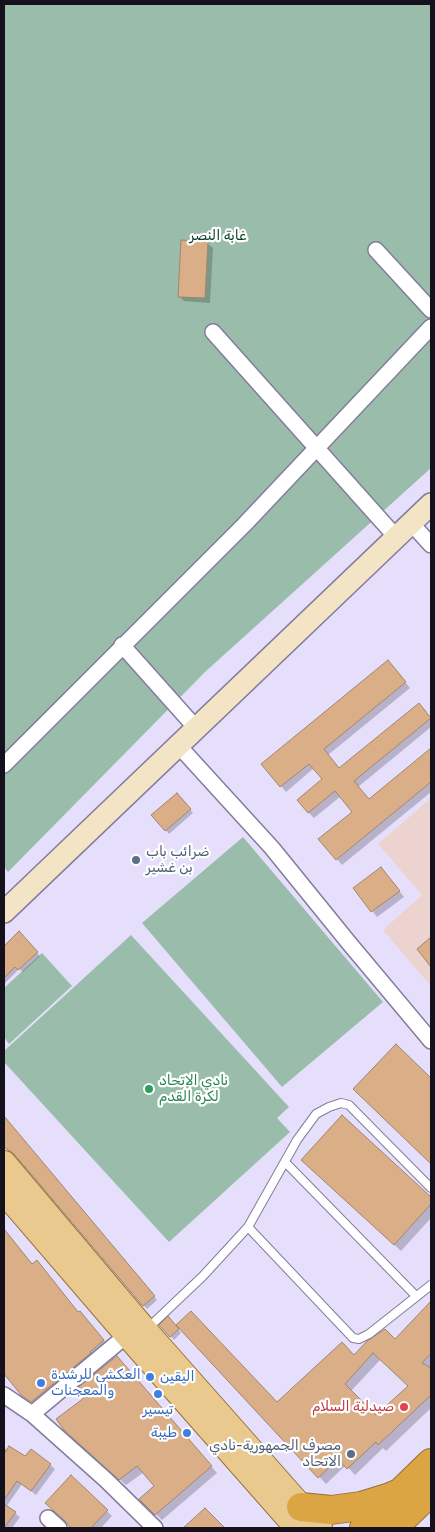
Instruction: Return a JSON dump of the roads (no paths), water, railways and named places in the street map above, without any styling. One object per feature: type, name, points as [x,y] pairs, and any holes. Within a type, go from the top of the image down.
[{"type":"highway","points":[[364,1528],[431,1463]]},
{"type":"highway","points":[[299,1518],[324,1509],[346,1509],[376,1502],[404,1491]]},
{"type":"highway","points":[[396,1527],[431,1491]]},
{"type":"main road","points":[[4,1163],[136,1333]]},
{"type":"main road","points":[[4,1192],[136,1333],[299,1518],[320,1528]]},
{"type":"street","points":[[376,250],[431,310]]},
{"type":"street","points":[[4,765],[244,525],[431,327]]},
{"type":"street","points":[[213,332],[316,448],[403,530],[431,545]]},
{"type":"street","points":[[4,912],[431,504]]},
{"type":"street","points":[[122,645],[196,728]]},
{"type":"street","points":[[178,745],[277,853],[349,944],[431,1041]]},
{"type":"street","points":[[32,1414],[136,1333]]},
{"type":"street","points":[[4,1395],[32,1414],[106,1480],[155,1528]]},
{"type":"lane","points":[[136,1333],[204,1276],[248,1227],[297,1140],[316,1114],[329,1107],[340,1103],[349,1105],[431,1188]]},
{"type":"lane","points":[[285,1162],[416,1296]]},
{"type":"lane","points":[[248,1227],[353,1338],[359,1339],[368,1334],[431,1285]]},
{"type":"place","name":"ضرائب باب بن غشير","points":[[136,860]]},
{"type":"place","name":"نادي الإتحاد لكرة القدم","points":[[149,1089]]},
{"type":"place","name":"اليقين","points":[[150,1377]]},
{"type":"place","name":"العكشي للرشدة والمعجنات","points":[[41,1383]]},
{"type":"place","name":"تيسير","points":[[158,1394]]},
{"type":"place","name":"صيدلية السلام","points":[[404,1407]]},
{"type":"place","name":"طيبة","points":[[187,1433]]},
{"type":"place","name":"مصرف الجمهورية-نادي الاتحاد","points":[[351,1454]]},
{"type":"park label","name":"غابة النصر","points":[[218,236]]}]
